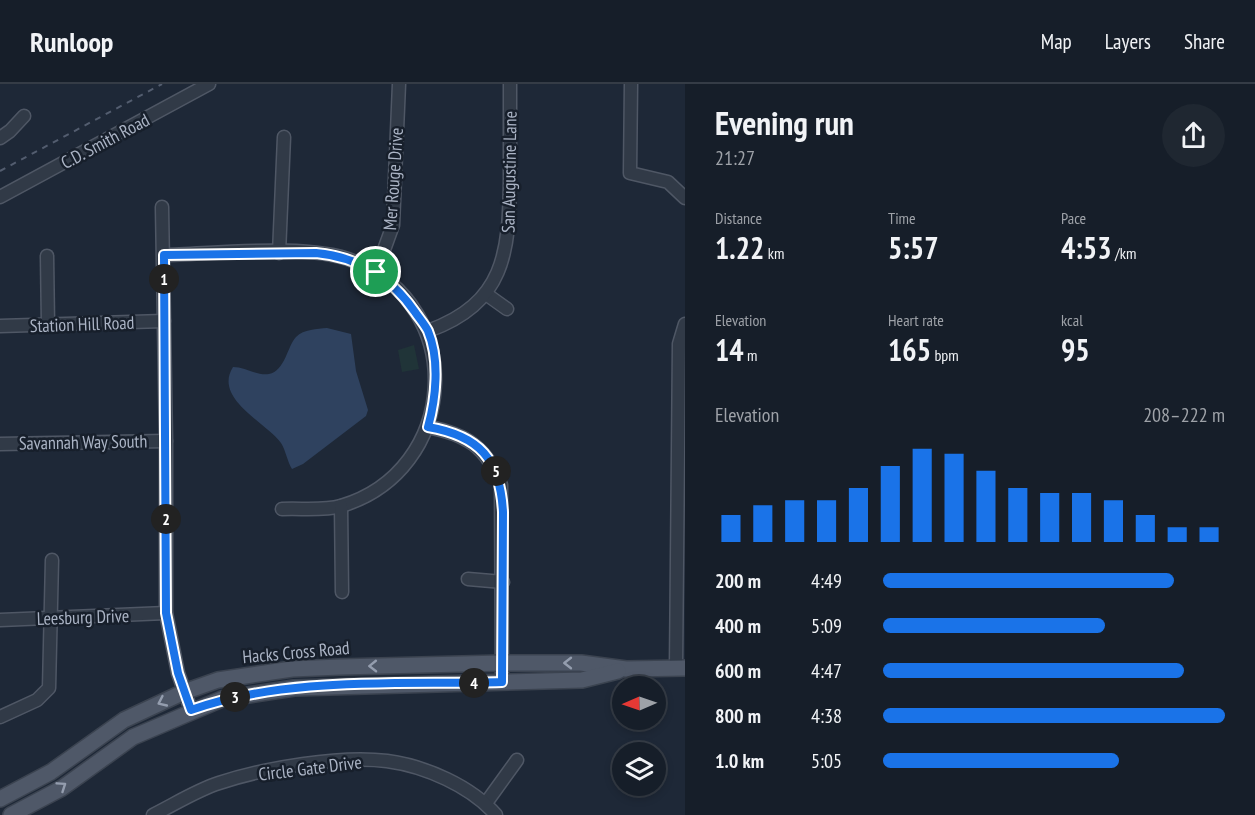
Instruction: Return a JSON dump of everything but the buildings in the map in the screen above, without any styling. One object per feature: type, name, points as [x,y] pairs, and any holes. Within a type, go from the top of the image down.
[{"type":"main road","name":"Hacks Cross Road","points":[[0,799],[51,772],[124,720],[184,692],[218,680],[292,669],[502,663],[581,663],[626,669],[681,668]]},
{"type":"main road","name":"Hacks Cross Road","points":[[11,815],[62,788],[133,737],[191,710],[222,699],[294,688],[582,680],[626,669]]},
{"type":"street","name":"C.D. Smith Road","points":[[0,197],[209,84]]},
{"type":"street","name":"Mer Rouge Drive","points":[[376,272],[393,225],[399,84]]},
{"type":"street","name":"San Augustine Lane","points":[[428,331],[460,315],[486,294],[504,257],[509,232],[510,84]]},
{"type":"street","points":[[631,84],[630,173],[668,182],[685,198]]},
{"type":"street","points":[[0,138],[24,116]]},
{"type":"street","points":[[279,253],[284,137]]},
{"type":"street","points":[[162,207],[166,613],[184,692],[191,710]]},
{"type":"street","points":[[164,255],[279,253],[332,255],[356,262],[376,272],[404,297],[428,331],[434,363],[435,390],[428,427],[413,455],[376,489],[340,506],[282,509]]},
{"type":"street","points":[[47,256],[48,325]]},
{"type":"street","points":[[486,294],[507,309]]},
{"type":"street","name":"Station Hill Road","points":[[0,326],[164,321]]},
{"type":"street","points":[[681,668],[679,344],[685,324]]},
{"type":"street","points":[[428,427],[452,431],[469,440],[495,468],[501,484],[502,682]]},
{"type":"street","name":"Savannah Way South","points":[[0,444],[166,441]]},
{"type":"street","points":[[340,506],[342,592]]},
{"type":"street","points":[[0,717],[37,700],[49,688],[52,560]]},
{"type":"street","points":[[468,579],[503,582]]},
{"type":"street","name":"Leesburg Drive","points":[[0,620],[166,613]]},
{"type":"street","name":"Circle Gate Drive","points":[[153,815],[218,783],[276,768],[347,760],[387,761],[436,774],[486,803],[496,815]]},
{"type":"street","points":[[486,803],[517,760]]},
{"type":"green space","points":[[414,345],[419,369],[402,372],[398,350]]},
{"type":"water","points":[[327,328],[351,334],[356,371],[368,410],[366,416],[303,464],[292,469],[281,443],[235,400],[229,379],[233,367],[260,374],[274,372],[282,364],[299,334]]},
{"type":"railway","points":[[0,171],[162,84]]},
{"type":"route","points":[[316,253],[341,256],[376,272],[404,297],[428,331],[434,363],[435,390],[428,427],[452,431],[469,440],[495,468],[501,484],[503,512],[502,682],[294,688],[222,699],[191,710],[178,673],[166,613],[164,255],[316,253]]}]
